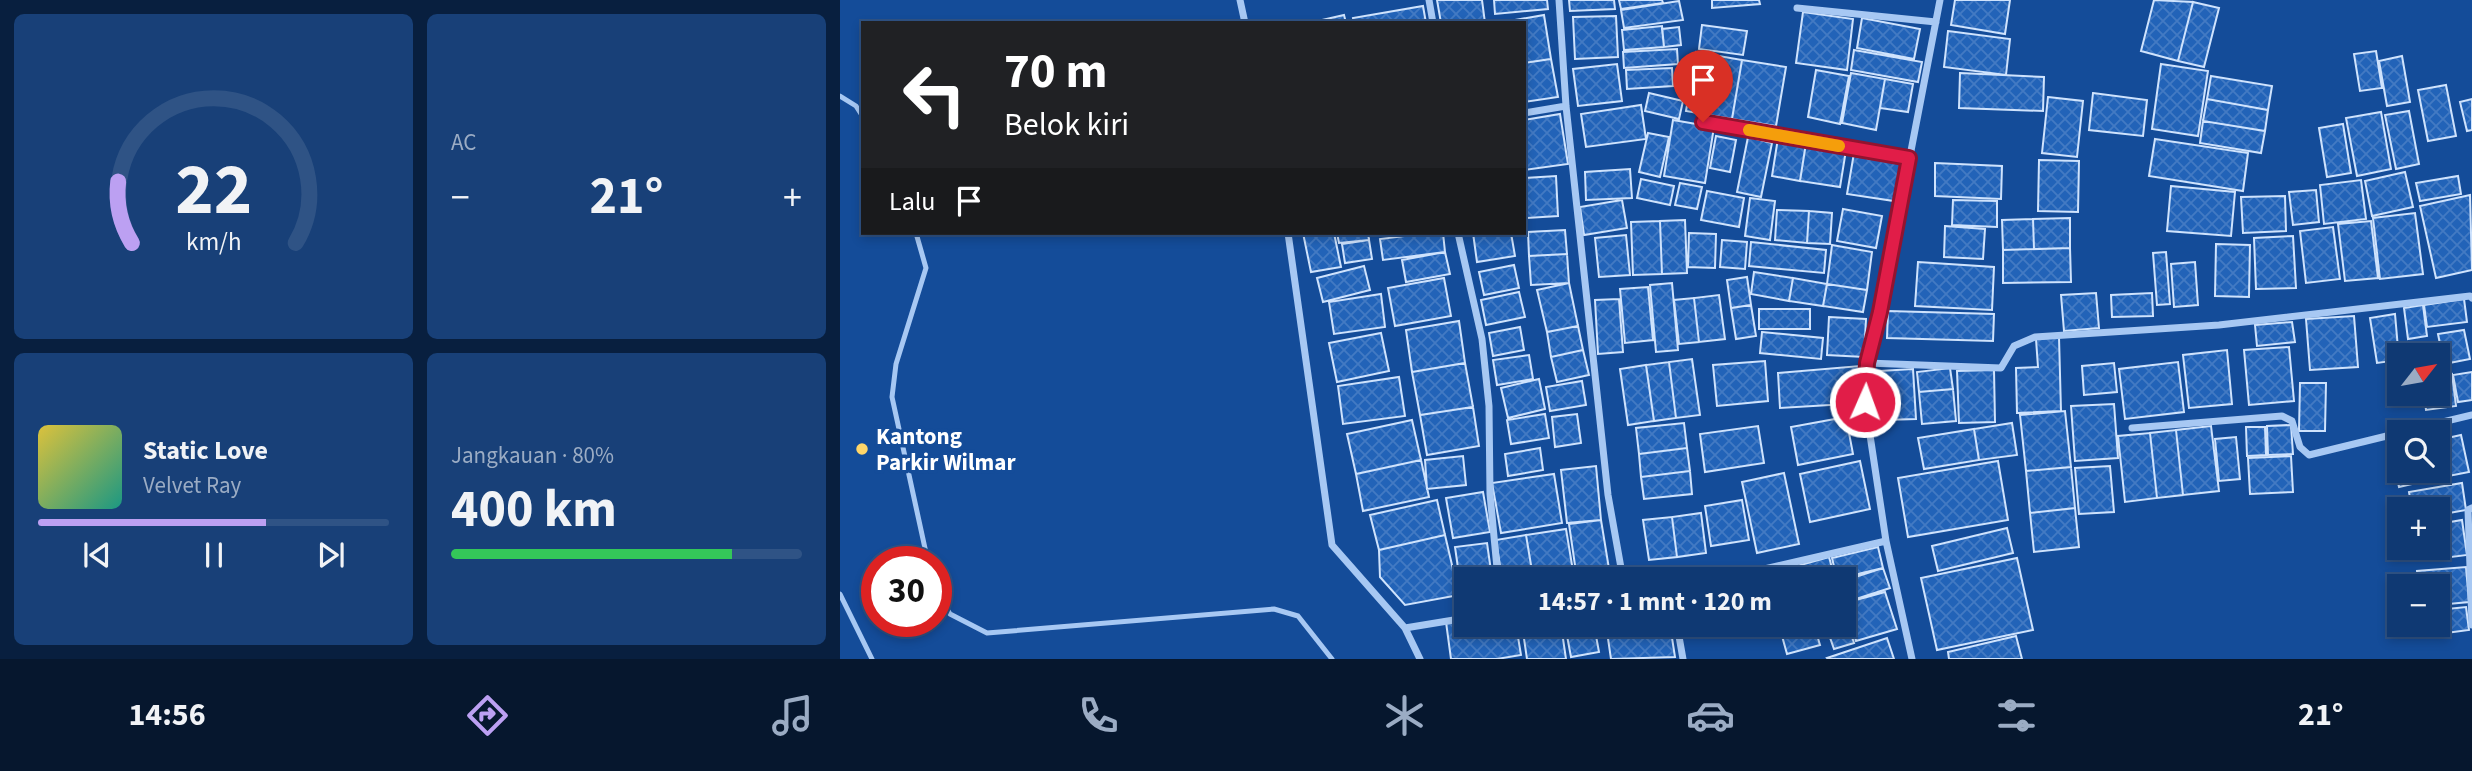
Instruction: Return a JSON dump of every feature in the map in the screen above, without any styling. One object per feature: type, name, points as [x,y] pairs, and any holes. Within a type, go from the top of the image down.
[{"type":"street","points":[[1240,0],[1245,21]]},
{"type":"street","points":[[1429,0],[1433,21]]},
{"type":"street","points":[[1559,0],[1566,106],[1608,495],[1621,567]]},
{"type":"street","points":[[1912,659],[1886,541],[1865,402],[1867,363],[1880,312],[1941,0]]},
{"type":"street","points":[[1797,8],[1936,22]]},
{"type":"street","points":[[1526,113],[1566,106]]},
{"type":"street","points":[[1703,122],[1909,158]]},
{"type":"street","points":[[1288,235],[1332,545],[1405,628],[1420,659]]},
{"type":"street","points":[[1458,235],[1482,339],[1489,406],[1490,494],[1497,567]]},
{"type":"street","points":[[1867,363],[2001,368],[2014,346],[2035,337],[2218,325],[2470,296],[2472,298]]},
{"type":"street","points":[[2450,420],[2472,415]]},
{"type":"street","points":[[2132,428],[2282,416],[2292,421],[2300,447],[2309,455],[2387,436]]},
{"type":"street","points":[[2472,508],[2468,510],[2472,625]]},
{"type":"street","points":[[1773,567],[1886,541]]},
{"type":"street","points":[[1405,628],[1454,620]]},
{"type":"street","points":[[1679,637],[1683,659]]},
{"type":"lane","points":[[840,96],[856,106],[861,114]]},
{"type":"lane","points":[[917,235],[926,268],[896,364],[892,397],[925,546]]},
{"type":"lane","points":[[840,594],[872,659]]},
{"type":"lane","points":[[952,615],[987,633],[1274,609],[1297,616],[1332,659]]},
{"type":"building","points":[[1437,0],[1482,0],[1485,21],[1441,21]]},
{"type":"building","points":[[1494,0],[1547,0],[1548,9],[1495,14]]},
{"type":"building","points":[[1569,0],[1614,0],[1615,9],[1570,11]]},
{"type":"building","points":[[1619,0],[1662,0],[1663,3],[1621,9]]},
{"type":"building","points":[[1712,0],[1759,0],[1760,4],[1712,8]]},
{"type":"building","points":[[1955,0],[2010,0],[2005,34],[1951,25]]},
{"type":"building","points":[[2154,0],[2193,2],[2178,61],[2141,51]]},
{"type":"building","points":[[1679,1],[1683,20],[1624,28],[1621,10]]},
{"type":"building","points":[[2193,2],[2219,8],[2204,67],[2178,61]]},
{"type":"building","points":[[1423,6],[1426,21],[1354,21],[1353,18]]},
{"type":"building","points":[[1803,12],[1853,19],[1847,70],[1796,63]]},
{"type":"building","points":[[1344,15],[1346,21],[1318,21]]},
{"type":"building","points":[[1544,15],[1551,59],[1526,63],[1526,21],[1510,21]]},
{"type":"building","points":[[1616,16],[1618,57],[1575,59],[1573,17]]},
{"type":"building","points":[[1862,18],[1920,29],[1914,59],[1857,48]]},
{"type":"building","points":[[1702,25],[1747,31],[1743,55],[1699,49]]},
{"type":"building","points":[[1662,26],[1664,47],[1624,50],[1622,30]]},
{"type":"building","points":[[1679,27],[1681,45],[1664,47],[1662,29]]},
{"type":"building","points":[[1948,31],[2010,39],[2006,75],[1944,67]]},
{"type":"building","points":[[1677,49],[1678,64],[1624,68],[1623,52]]},
{"type":"building","points":[[1854,50],[1922,62],[1918,82],[1851,70]]},
{"type":"building","points":[[2376,51],[2382,88],[2360,91],[2354,54]]},
{"type":"building","points":[[1696,52],[1742,60],[1732,119],[1686,111]]},
{"type":"building","points":[[2402,56],[2410,102],[2387,106],[2379,61]]},
{"type":"building","points":[[1551,59],[1558,97],[1526,102],[1526,63]]},
{"type":"building","points":[[1742,60],[1786,67],[1776,126],[1732,119]]},
{"type":"building","points":[[1617,64],[1622,101],[1578,106],[1573,69]]},
{"type":"building","points":[[2161,64],[2208,71],[2198,136],[2152,129]]},
{"type":"building","points":[[1672,68],[1673,86],[1627,89],[1626,70]]},
{"type":"building","points":[[1816,70],[1849,76],[1840,124],[1808,117]]},
{"type":"building","points":[[1851,73],[1885,79],[1876,130],[1842,123]]},
{"type":"building","points":[[1960,73],[2044,77],[2043,111],[1959,108]]},
{"type":"building","points":[[2211,76],[2272,86],[2268,110],[2207,99]]},
{"type":"building","points":[[1885,79],[1913,84],[1908,112],[1880,108]]},
{"type":"building","points":[[2446,85],[2456,136],[2428,141],[2418,90]]},
{"type":"building","points":[[1649,93],[1683,101],[1679,119],[1645,111]]},
{"type":"building","points":[[2093,93],[2147,100],[2143,136],[2089,130]]},
{"type":"building","points":[[2048,97],[2083,101],[2077,157],[2042,153]]},
{"type":"building","points":[[2207,99],[2268,110],[2265,131],[2203,121]]},
{"type":"building","points":[[2472,99],[2472,130],[2467,131],[2460,102]]},
{"type":"building","points":[[1641,105],[1646,139],[1586,147],[1581,114]]},
{"type":"building","points":[[2409,111],[2419,164],[2396,169],[2385,115]]},
{"type":"building","points":[[2381,112],[2391,169],[2357,176],[2346,118]]},
{"type":"building","points":[[1560,114],[1568,164],[1526,170],[1526,120]]},
{"type":"building","points":[[1673,120],[1714,127],[1705,183],[1664,176]]},
{"type":"building","points":[[2203,121],[2265,131],[2261,153],[2200,143]]},
{"type":"building","points":[[2343,124],[2351,173],[2327,177],[2319,128]]},
{"type":"building","points":[[1648,133],[1669,137],[1660,177],[1639,172]]},
{"type":"building","points":[[1716,136],[1736,140],[1730,172],[1710,168]]},
{"type":"building","points":[[1748,137],[1772,143],[1761,197],[1737,192]]},
{"type":"building","points":[[1778,138],[1806,143],[1800,181],[1772,176]]},
{"type":"building","points":[[2155,139],[2248,153],[2243,191],[2149,176]]},
{"type":"building","points":[[1806,143],[1846,150],[1840,187],[1800,181]]},
{"type":"building","points":[[1854,153],[1901,160],[1894,201],[1847,194]]},
{"type":"building","points":[[2039,160],[2079,161],[2078,212],[2038,211]]},
{"type":"building","points":[[1935,163],[2002,166],[2001,199],[1935,196]]},
{"type":"building","points":[[1630,169],[1632,198],[1586,200],[1585,172]]},
{"type":"building","points":[[2405,172],[2413,207],[2372,216],[2365,181]]},
{"type":"building","points":[[1556,176],[1558,216],[1527,218],[1526,178]]},
{"type":"building","points":[[2458,176],[2461,194],[2420,201],[2416,183]]},
{"type":"building","points":[[1641,179],[1674,186],[1670,205],[1637,198]]},
{"type":"building","points":[[2361,180],[2366,219],[2324,224],[2320,185]]},
{"type":"building","points":[[1680,183],[1702,187],[1697,209],[1675,205]]},
{"type":"building","points":[[2171,186],[2235,192],[2231,236],[2167,231]]},
{"type":"building","points":[[2316,190],[2319,222],[2293,225],[2289,192]]},
{"type":"building","points":[[1707,191],[1744,198],[1739,227],[1701,220]]},
{"type":"building","points":[[2470,195],[2472,270],[2436,278],[2420,206]]},
{"type":"building","points":[[2285,196],[2286,231],[2243,233],[2241,197]]},
{"type":"building","points":[[1750,198],[1775,201],[1770,240],[1745,236]]},
{"type":"building","points":[[1622,200],[1627,228],[1584,235],[1580,207]]},
{"type":"building","points":[[1953,200],[1997,201],[1997,227],[1952,225]]},
{"type":"building","points":[[1843,209],[1882,216],[1876,248],[1837,241]]},
{"type":"building","points":[[1777,210],[1809,211],[1807,243],[1775,240]]},
{"type":"building","points":[[1809,211],[1832,213],[1830,244],[1807,243]]},
{"type":"building","points":[[2415,213],[2423,274],[2380,279],[2373,218]]},
{"type":"building","points":[[2070,218],[2070,248],[2034,249],[2033,219]]},
{"type":"building","points":[[2033,219],[2034,249],[2003,250],[2002,220]]},
{"type":"building","points":[[1685,220],[1687,273],[1662,274],[1660,221]]},
{"type":"building","points":[[1660,221],[1662,274],[1633,275],[1631,222]]},
{"type":"building","points":[[2371,221],[2378,278],[2345,281],[2338,224]]},
{"type":"building","points":[[1945,226],[1985,229],[1983,259],[1944,257]]},
{"type":"building","points":[[2333,227],[2340,279],[2306,283],[2300,231]]},
{"type":"building","points":[[1565,230],[1567,254],[1529,256],[1528,232]]},
{"type":"building","points":[[1689,233],[1716,234],[1715,268],[1688,267]]},
{"type":"building","points":[[1303,235],[1334,235],[1341,267],[1311,272]]},
{"type":"building","points":[[1337,235],[1368,235],[1369,240],[1339,243]]},
{"type":"building","points":[[1443,235],[1445,252],[1383,260],[1380,239]]},
{"type":"building","points":[[1473,235],[1511,235],[1515,256],[1477,262]]},
{"type":"building","points":[[1626,235],[1630,275],[1599,277],[1595,238]]},
{"type":"building","points":[[2293,236],[2296,288],[2256,289],[2254,238]]},
{"type":"building","points":[[1369,240],[1372,259],[1345,263],[1342,244]]},
{"type":"building","points":[[1722,240],[1747,242],[1745,269],[1720,267]]},
{"type":"building","points":[[1751,242],[1826,250],[1824,273],[1749,266]]},
{"type":"building","points":[[2216,244],[2250,245],[2249,297],[2215,296]]},
{"type":"building","points":[[1832,245],[1872,252],[1867,290],[1827,284]]},
{"type":"building","points":[[2070,248],[2071,282],[2003,283],[2003,250]]},
{"type":"building","points":[[1445,252],[1450,274],[1406,282],[1402,260]]},
{"type":"building","points":[[2166,252],[2170,304],[2157,305],[2153,253]]},
{"type":"building","points":[[1567,254],[1569,283],[1531,285],[1529,256]]},
{"type":"building","points":[[1918,262],[1994,267],[1992,310],[1915,306]]},
{"type":"building","points":[[2195,262],[2198,305],[2174,307],[2171,264]]},
{"type":"building","points":[[1514,265],[1519,288],[1484,295],[1479,272]]},
{"type":"building","points":[[1364,266],[1370,290],[1323,302],[1317,278]]},
{"type":"building","points":[[1754,272],[1793,278],[1789,301],[1751,294]]},
{"type":"building","points":[[1747,277],[1751,305],[1731,308],[1727,280]]},
{"type":"building","points":[[1444,278],[1451,316],[1395,326],[1388,288]]},
{"type":"building","points":[[1793,278],[1827,284],[1823,306],[1789,301]]},
{"type":"building","points":[[1569,283],[1578,326],[1547,332],[1537,290]]},
{"type":"building","points":[[1672,283],[1678,350],[1656,352],[1650,285]]},
{"type":"building","points":[[1827,284],[1867,290],[1863,312],[1823,306]]},
{"type":"building","points":[[1648,287],[1653,340],[1625,343],[1620,289]]},
{"type":"building","points":[[1519,292],[1525,317],[1486,325],[1481,300]]},
{"type":"building","points":[[2096,293],[2099,328],[2064,331],[2061,295]]},
{"type":"building","points":[[2152,293],[2153,316],[2112,317],[2111,295]]},
{"type":"building","points":[[1381,294],[1385,327],[1334,334],[1329,302]]},
{"type":"building","points":[[1719,295],[1725,339],[1699,342],[1694,298]]},
{"type":"building","points":[[1694,298],[1699,342],[1679,344],[1674,300]]},
{"type":"building","points":[[1619,299],[1623,352],[1598,354],[1595,300]]},
{"type":"building","points":[[2464,299],[2467,322],[2427,327],[2424,305]]},
{"type":"building","points":[[1751,305],[1756,336],[1736,339],[1731,308]]},
{"type":"building","points":[[2423,305],[2427,336],[2408,339],[2404,308]]},
{"type":"building","points":[[1759,309],[1810,309],[1810,329],[1759,329]]},
{"type":"building","points":[[1888,311],[1994,314],[1993,341],[1887,338]]},
{"type":"building","points":[[2395,314],[2398,343],[2387,343],[2387,362],[2377,363],[2370,318]]},
{"type":"building","points":[[2354,316],[2358,367],[2310,370],[2306,319]]},
{"type":"building","points":[[1829,317],[1866,319],[1864,357],[1827,355]]},
{"type":"building","points":[[1459,321],[1465,363],[1412,372],[1406,330]]},
{"type":"building","points":[[2292,322],[2295,342],[2257,346],[2255,325]]},
{"type":"building","points":[[1578,326],[1583,350],[1551,357],[1547,332]]},
{"type":"building","points":[[1520,327],[1524,350],[1493,356],[1489,333]]},
{"type":"building","points":[[2464,330],[2470,359],[2450,363],[2450,343],[2440,343],[2438,334]]},
{"type":"building","points":[[1762,332],[1823,338],[1821,359],[1760,353]]},
{"type":"building","points":[[1381,333],[1389,371],[1337,382],[1329,343]]},
{"type":"building","points":[[2059,337],[2061,411],[2017,413],[2016,368],[2038,367],[2036,339]]},
{"type":"building","points":[[2289,347],[2294,401],[2249,405],[2244,350]]},
{"type":"building","points":[[1583,350],[1589,375],[1557,382],[1551,357]]},
{"type":"building","points":[[2227,350],[2232,404],[2189,408],[2183,355]]},
{"type":"building","points":[[1529,355],[1533,379],[1497,385],[1493,360]]},
{"type":"building","points":[[1692,359],[1700,415],[1676,418],[1669,362]]},
{"type":"building","points":[[1765,361],[1768,401],[1717,406],[1713,365]]},
{"type":"building","points":[[1669,362],[1676,418],[1654,421],[1646,365]]},
{"type":"building","points":[[2178,362],[2184,412],[2125,419],[2119,369]]},
{"type":"building","points":[[1465,363],[1473,407],[1420,415],[1412,372]]},
{"type":"building","points":[[2114,363],[2117,392],[2084,395],[2082,366]]},
{"type":"building","points":[[1646,365],[1654,421],[1628,425],[1620,369]]},
{"type":"building","points":[[1860,366],[1863,403],[1780,408],[1778,373]]},
{"type":"building","points":[[1950,368],[1953,389],[1919,392],[1917,372]]},
{"type":"building","points":[[1913,369],[1916,419],[1884,420],[1880,371]]},
{"type":"building","points":[[1994,370],[1995,422],[1959,423],[1957,371]]},
{"type":"building","points":[[2472,372],[2472,400],[2458,402],[2453,375]]},
{"type":"building","points":[[2450,374],[2456,406],[2426,410],[2426,406],[2450,406]]},
{"type":"building","points":[[1399,377],[1405,416],[1343,424],[1338,386]]},
{"type":"building","points":[[1539,379],[1545,409],[1508,418],[1501,388]]},
{"type":"building","points":[[1582,381],[1586,405],[1550,411],[1546,387]]},
{"type":"building","points":[[2300,383],[2326,383],[2325,431],[2299,431]]},
{"type":"building","points":[[1953,389],[1956,421],[1922,424],[1919,392]]},
{"type":"building","points":[[2114,404],[2118,458],[2075,461],[2071,406]]},
{"type":"building","points":[[1473,407],[1479,446],[1427,455],[1420,415]]},
{"type":"building","points":[[2065,411],[2071,467],[2026,471],[2020,415]]},
{"type":"building","points":[[1545,414],[1549,438],[1511,444],[1507,420]]},
{"type":"building","points":[[1577,414],[1581,443],[1555,447],[1552,417]]},
{"type":"building","points":[[1846,417],[1853,454],[1798,465],[1791,427]]},
{"type":"building","points":[[1412,420],[1421,460],[1356,474],[1347,434]]},
{"type":"building","points":[[1684,423],[1687,448],[1639,454],[1636,428]]},
{"type":"building","points":[[2012,423],[2017,455],[1979,460],[1974,429]]},
{"type":"building","points":[[2291,425],[2293,454],[2268,455],[2267,426]]},
{"type":"building","points":[[1758,426],[1764,463],[1705,472],[1700,434]]},
{"type":"building","points":[[2211,426],[2219,491],[2183,495],[2176,430]]},
{"type":"building","points":[[2246,427],[2265,427],[2266,455],[2247,456]]},
{"type":"building","points":[[1974,429],[1979,460],[1924,469],[1918,438]]},
{"type":"building","points":[[2176,430],[2183,495],[2157,498],[2150,433]]},
{"type":"building","points":[[2150,433],[2157,498],[2125,502],[2118,436]]},
{"type":"building","points":[[2461,435],[2469,472],[2450,476],[2450,437]]},
{"type":"building","points":[[2236,437],[2240,479],[2219,481],[2215,439]]},
{"type":"building","points":[[1540,448],[1543,470],[1508,476],[1505,454]]},
{"type":"building","points":[[1687,448],[1690,471],[1641,477],[1639,454]]},
{"type":"building","points":[[1463,456],[1466,485],[1427,489],[1425,460]]},
{"type":"building","points":[[2291,456],[2293,492],[2250,494],[2248,458]]},
{"type":"building","points":[[1421,460],[1429,497],[1363,511],[1356,474]]},
{"type":"building","points":[[1860,461],[1870,509],[1810,522],[1800,474]]},
{"type":"building","points":[[1998,461],[2008,520],[1908,537],[1898,478]]},
{"type":"building","points":[[1596,466],[1601,520],[1567,523],[1561,470]]},
{"type":"building","points":[[2110,466],[2114,512],[2079,514],[2075,468]]},
{"type":"building","points":[[2071,467],[2075,508],[2030,513],[2026,471]]},
{"type":"building","points":[[1690,471],[1692,494],[1644,499],[1641,477]]},
{"type":"building","points":[[1784,473],[1799,544],[1757,553],[1742,482]]},
{"type":"building","points":[[1554,474],[1562,523],[1501,533],[1492,483]]},
{"type":"building","points":[[2398,483],[2416,483],[2399,487]]},
{"type":"building","points":[[2462,483],[2466,510],[2450,513],[2450,497],[2410,497],[2409,492]]},
{"type":"building","points":[[1483,492],[1490,532],[1453,538],[1446,498]]},
{"type":"building","points":[[1437,500],[1445,535],[1379,550],[1370,515]]},
{"type":"building","points":[[1742,500],[1749,540],[1711,546],[1705,506]]},
{"type":"building","points":[[2075,508],[2079,547],[2034,552],[2030,513]]},
{"type":"building","points":[[1701,513],[1706,553],[1677,557],[1672,517]]},
{"type":"building","points":[[1672,517],[1677,557],[1649,560],[1643,520]]},
{"type":"building","points":[[1601,520],[1609,567],[1575,567],[1569,524]]},
{"type":"building","points":[[2462,520],[2467,555],[2450,557],[2450,522]]},
{"type":"building","points":[[2007,528],[2013,553],[1938,571],[1932,546]]},
{"type":"building","points":[[1566,529],[1572,567],[1531,567],[1526,535]]},
{"type":"building","points":[[1445,535],[1454,574],[1454,596],[1405,605],[1380,577],[1379,550]]},
{"type":"building","points":[[1526,535],[1531,567],[1500,567],[1496,540]]},
{"type":"building","points":[[1487,543],[1490,567],[1458,567],[1455,547]]},
{"type":"building","points":[[1878,547],[1883,568],[1856,574],[1856,567],[1834,567],[1832,558]]},
{"type":"building","points":[[1829,557],[1832,567],[1797,567]]},
{"type":"building","points":[[2017,558],[2033,630],[1937,650],[1921,578]]},
{"type":"building","points":[[2466,567],[2469,602],[2450,604],[2450,574],[2417,574],[2417,571]]},
{"type":"building","points":[[1883,568],[1890,588],[1856,599],[1856,577]]},
{"type":"building","points":[[1885,592],[1897,629],[1856,641],[1856,600]]},
{"type":"building","points":[[2466,607],[2469,630],[2450,632],[2450,609]]},
{"type":"building","points":[[1454,621],[1454,637],[1518,637],[1521,655],[1497,659],[1451,659],[1446,622]]},
{"type":"building","points":[[2016,636],[2022,659],[1949,659],[1948,652]]},
{"type":"building","points":[[1524,637],[1563,637],[1566,659],[1527,659]]},
{"type":"building","points":[[1567,637],[1596,637],[1599,652],[1571,657]]},
{"type":"building","points":[[1608,637],[1672,637],[1675,657],[1611,659]]},
{"type":"building","points":[[1782,637],[1818,637],[1820,645],[1787,654]]},
{"type":"building","points":[[1830,637],[1852,637],[1854,643],[1834,649]]},
{"type":"building","points":[[1887,638],[1894,659],[1827,658]]},
{"type":"slow traffic","points":[[1749,130],[1839,146]]},
{"type":"place","name":"Kantong Parkir Wilmar","points":[[862,449]]},
{"type":"route","points":[[1703,122],[1909,158],[1880,312],[1867,363],[1865,402]]}]
